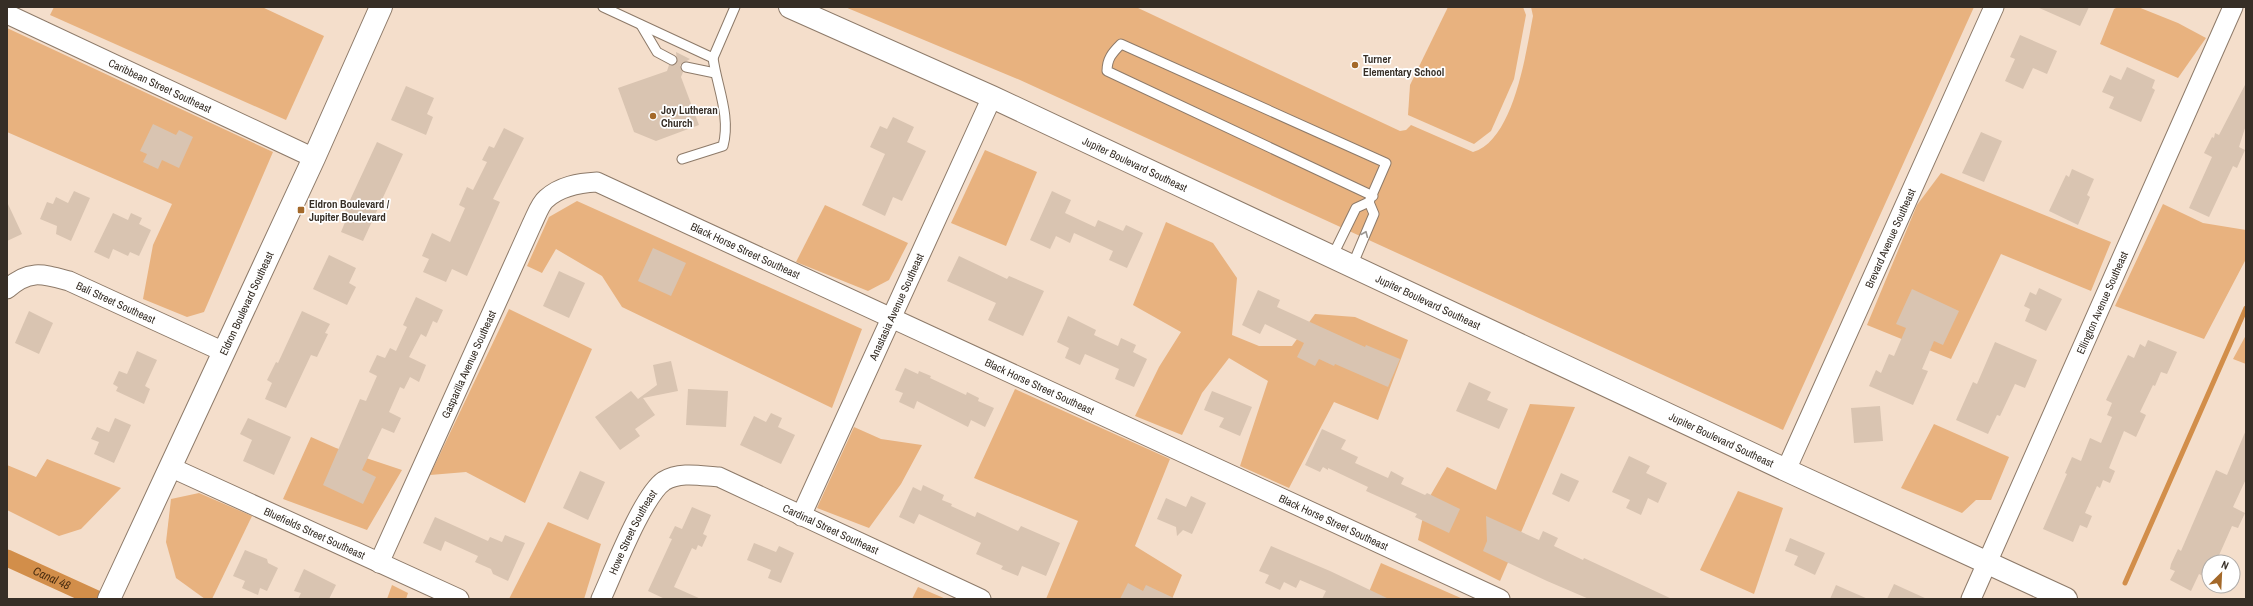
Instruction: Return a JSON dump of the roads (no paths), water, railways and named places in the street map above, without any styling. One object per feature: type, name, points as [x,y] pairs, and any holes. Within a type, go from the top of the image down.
[{"type":"street","name":"Eldron Boulevard Southeast","points":[[109,599],[314,158],[381,7]]},
{"type":"street","name":"Jupiter Boulevard Southeast","points":[[790,7],[992,97],[1786,470],[2066,599]]},
{"type":"street","name":"Brevard Avenue Southeast","points":[[1786,470],[1994,7]]},
{"type":"street","name":"Ellington Avenue Southeast","points":[[1971,599],[2233,7]]},
{"type":"street","name":"Caribbean Street Southeast","points":[[7,14],[314,158]]},
{"type":"street","name":"Anastasia Avenue Southeast","points":[[801,516],[992,97]]},
{"type":"street","name":"Black Horse Street Southeast","points":[[577,184],[597,182],[1500,599]]},
{"type":"street","name":"Gasparilla Avenue Southeast","points":[[379,563],[532,224],[545,199],[562,189],[577,184]]},
{"type":"street","name":"Bali Street Southeast","points":[[7,289],[20,278],[45,274],[69,281],[224,352]]},
{"type":"street","name":"Bluefields Street Southeast","points":[[170,467],[459,599]]},
{"type":"street","name":"Cardinal Street Southeast","points":[[677,476],[694,475],[718,478],[981,599]]},
{"type":"street","name":"Howe Street Southeast","points":[[601,599],[649,497],[664,481],[677,476]]},
{"type":"lane","points":[[603,7],[713,58]]},
{"type":"lane","points":[[682,159],[723,146],[727,132],[726,118],[715,73],[713,58],[735,7]]},
{"type":"lane","points":[[642,25],[656,52],[672,60]]},
{"type":"lane","points":[[1352,266],[1374,214],[1371,199],[1386,163],[1121,44],[1111,54],[1107,63],[1107,71],[1287,154],[1371,199]]},
{"type":"lane","points":[[686,67],[715,73]]},
{"type":"lane","points":[[1332,257],[1356,208],[1371,199]]},
{"type":"waterway","points":[[2125,583],[2246,308]]},
{"type":"waterway","name":"Canal 48","points":[[7,558],[97,599]]},
{"type":"place","name":"Turner Elementary School","points":[[1355,65]]},
{"type":"place","name":"Joy Lutheran Church","points":[[653,116]]},
{"type":"place","name":"Eldron Boulevard / Jupiter Boulevard","points":[[301,210]]}]
